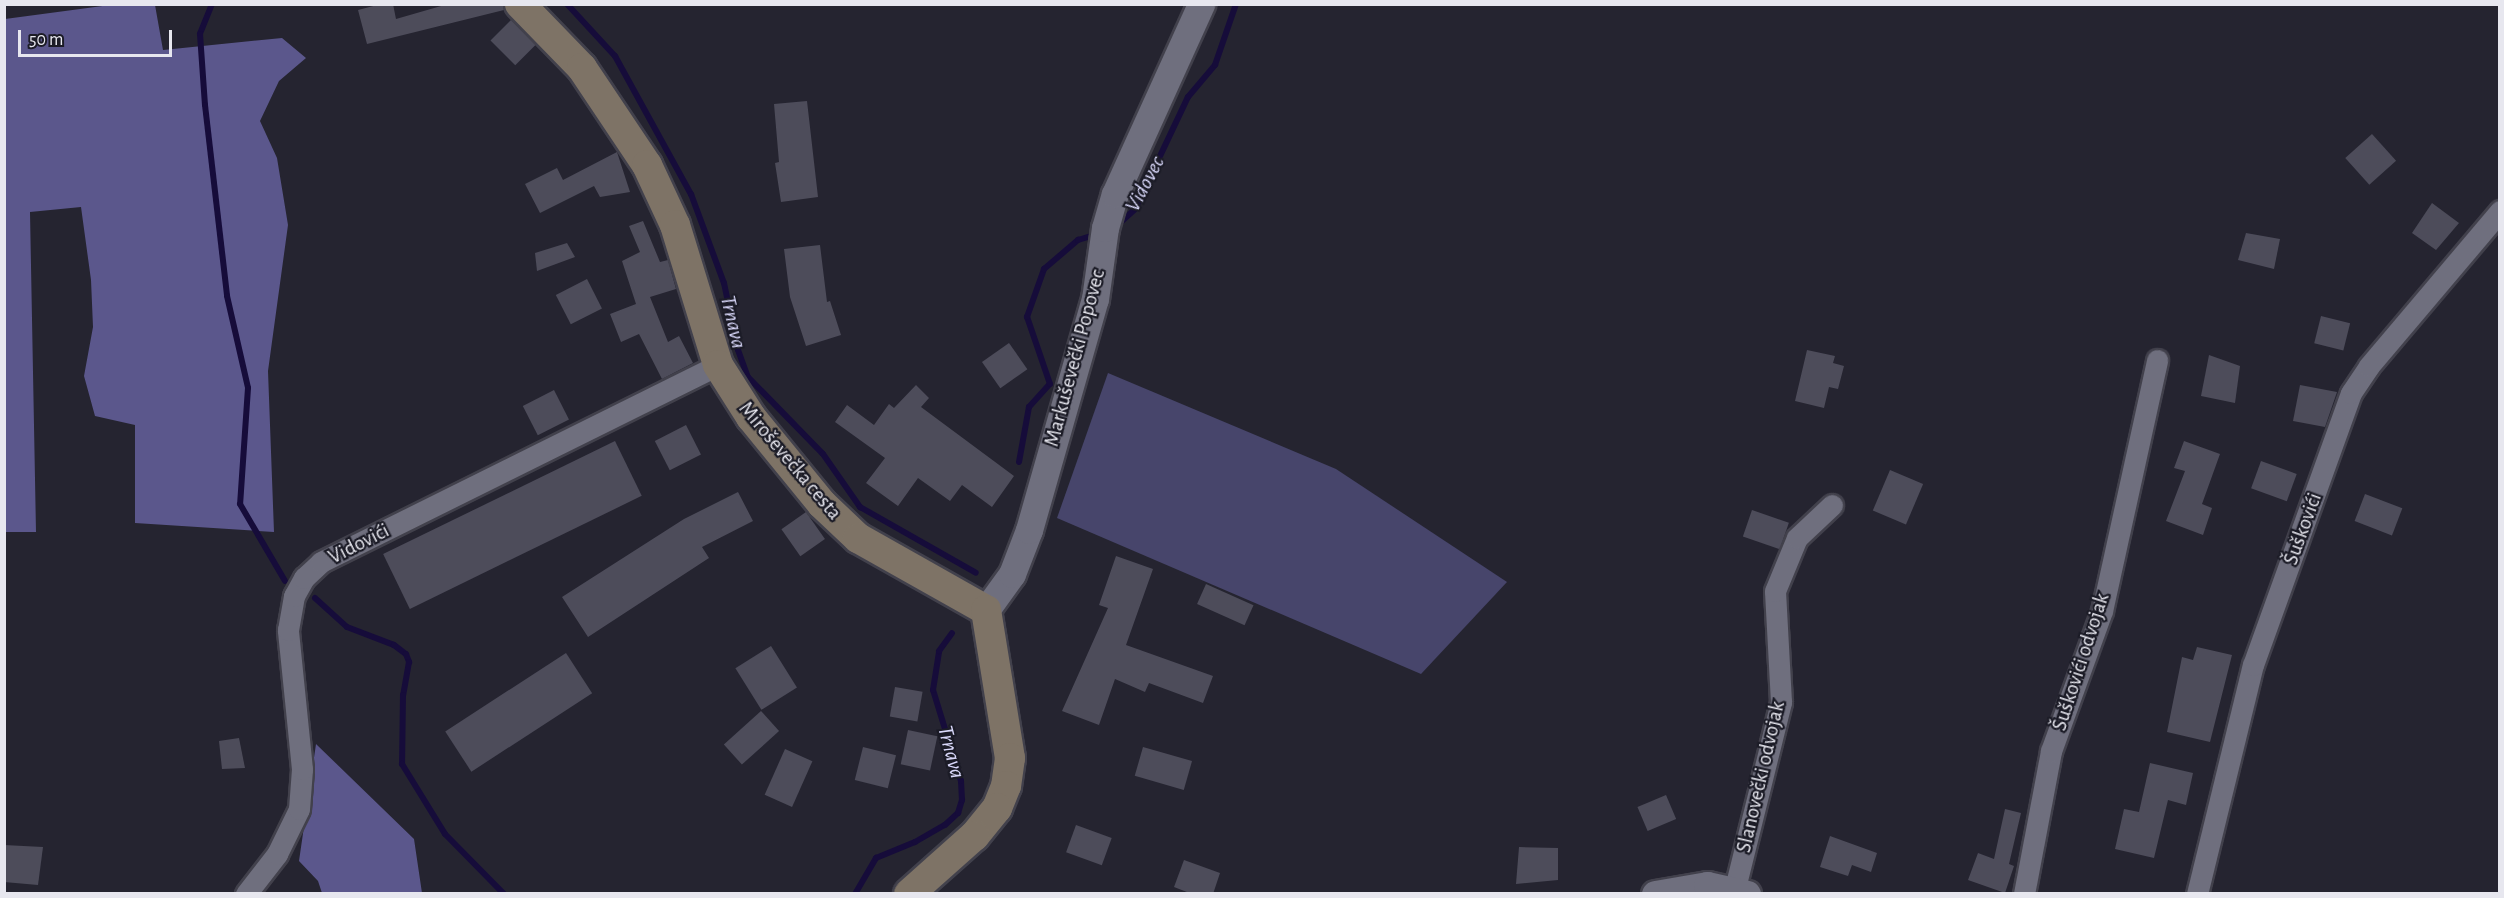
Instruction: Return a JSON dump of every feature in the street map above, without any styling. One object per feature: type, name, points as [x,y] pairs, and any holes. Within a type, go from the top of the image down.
[{"type":"main road","name":"Miroševečka cesta","points":[[520,4],[582,68],[647,165],[675,225],[718,365],[751,417],[822,504],[858,538],[987,609]]},
{"type":"main road","points":[[909,894],[974,837],[998,808],[1006,786],[1010,758],[987,609]]},
{"type":"street","name":"Markuševečki Popovec","points":[[987,609],[1011,574],[1029,530],[1095,299],[1103,241],[1115,194],[1201,4]]},
{"type":"street","name":"Šuškovići","points":[[2197,894],[2253,665],[2351,393],[2369,366],[2499,211]]},
{"type":"street","name":"Šuškovići odvojak","points":[[2024,894],[2051,751],[2102,611],[2157,360]]},
{"type":"street","name":"Vidovići","points":[[246,894],[277,854],[299,809],[301,758],[288,630],[294,596],[304,578],[321,562],[718,365]]},
{"type":"street","name":"Slanovečki odvojak","points":[[1741,891],[1781,702],[1774,591],[1797,538],[1832,505]]},
{"type":"street","points":[[1656,894],[1707,885],[1741,891]]},
{"type":"shaded area","points":[[110,5],[155,5],[163,50],[282,38],[306,58],[279,81],[260,121],[277,158],[288,225],[268,371],[274,532],[135,523],[135,425],[95,416],[84,376],[93,327],[91,280],[81,207],[30,212],[36,532],[5,532],[5,19]]},
{"type":"shaded area","points":[[1108,373],[1336,469],[1507,582],[1421,674],[1057,518]]},
{"type":"shaded area","points":[[316,744],[414,839],[422,893],[322,893],[318,881],[299,861]]},
{"type":"building","points":[[381,4],[393,4],[396,19],[448,4],[503,4],[504,10],[367,44],[358,10]]},
{"type":"building","points":[[511,20],[536,45],[515,65],[490,41]]},
{"type":"building","points":[[807,101],[818,197],[781,202],[775,163],[779,162],[774,104]]},
{"type":"building","points":[[2372,134],[2396,161],[2369,185],[2345,158]]},
{"type":"building","points":[[617,152],[630,192],[600,197],[594,186],[540,213],[525,184],[557,168],[563,180]]},
{"type":"building","points":[[2432,203],[2459,223],[2436,250],[2412,233]]},
{"type":"building","points":[[643,221],[660,262],[668,260],[676,289],[650,297],[668,342],[679,336],[693,363],[662,379],[639,334],[621,342],[610,314],[636,304],[622,261],[640,252],[629,226]]},
{"type":"building","points":[[2246,233],[2280,239],[2274,269],[2238,260]]},
{"type":"building","points":[[567,243],[575,257],[537,271],[535,253]]},
{"type":"building","points":[[820,245],[827,302],[830,301],[841,335],[806,346],[790,297],[784,249]]},
{"type":"building","points":[[587,279],[602,308],[571,324],[556,295]]},
{"type":"building","points":[[2321,316],[2350,323],[2343,350],[2314,343]]},
{"type":"building","points":[[1009,343],[1027,369],[1000,388],[982,362]]},
{"type":"building","points":[[1807,350],[1835,356],[1833,363],[1844,366],[1838,389],[1829,387],[1824,408],[1795,401]]},
{"type":"building","points":[[2209,355],[2240,366],[2235,403],[2201,396]]},
{"type":"building","points":[[916,385],[929,398],[921,407],[1014,476],[992,507],[962,485],[950,501],[918,478],[898,506],[866,483],[885,458],[835,422],[847,405],[874,425],[889,404],[894,408]]},
{"type":"building","points":[[2300,385],[2337,392],[2325,427],[2293,421]]},
{"type":"building","points":[[554,390],[569,419],[538,435],[523,406]]},
{"type":"building","points":[[686,425],[701,454],[670,470],[655,441]]},
{"type":"building","points":[[615,441],[642,496],[410,609],[383,554]]},
{"type":"building","points":[[2184,441],[2220,454],[2202,504],[2212,508],[2203,535],[2166,521],[2185,471],[2174,468]]},
{"type":"building","points":[[2261,461],[2297,474],[2287,501],[2251,488]]},
{"type":"building","points":[[1890,470],[1923,484],[1906,525],[1873,511]]},
{"type":"building","points":[[738,492],[753,521],[702,547],[709,558],[588,637],[562,597],[684,519]]},
{"type":"building","points":[[2365,494],[2402,508],[2392,535],[2355,521]]},
{"type":"building","points":[[1752,510],[1789,523],[1780,549],[1743,536]]},
{"type":"building","points":[[806,512],[825,539],[800,556],[781,529]]},
{"type":"building","points":[[1116,556],[1153,569],[1126,645],[1213,676],[1203,703],[1149,683],[1145,692],[1115,679],[1099,725],[1062,711],[1108,608],[1099,605]]},
{"type":"building","points":[[1206,584],[1254,605],[1245,625],[1197,604]]},
{"type":"building","points":[[771,646],[797,688],[761,710],[735,668]]},
{"type":"building","points":[[2197,647],[2232,655],[2210,742],[2167,732],[2182,657],[2193,660]]},
{"type":"building","points":[[566,653],[592,693],[471,772],[445,731]]},
{"type":"building","points":[[895,687],[923,692],[917,721],[890,717]]},
{"type":"building","points":[[761,711],[779,731],[742,765],[724,744]]},
{"type":"building","points":[[908,730],[937,736],[930,770],[901,764]]},
{"type":"building","points":[[239,738],[245,768],[222,769],[219,741]]},
{"type":"building","points":[[863,747],[896,755],[888,788],[855,780]]},
{"type":"building","points":[[1143,747],[1192,761],[1184,790],[1135,776]]},
{"type":"building","points":[[785,749],[812,761],[792,807],[765,795]]},
{"type":"building","points":[[2150,763],[2193,773],[2186,805],[2168,800],[2154,858],[2115,849],[2124,809],[2139,812]]},
{"type":"building","points":[[1666,795],[1676,819],[1648,831],[1637,807]]},
{"type":"building","points":[[2005,809],[2021,813],[2009,864],[2014,866],[2005,893],[1968,880],[1978,853],[1994,859]]},
{"type":"building","points":[[1076,825],[1112,838],[1102,865],[1066,852]]},
{"type":"building","points":[[1830,836],[1877,853],[1871,872],[1852,865],[1848,876],[1820,867]]},
{"type":"building","points":[[4,845],[43,847],[38,885],[4,882]]},
{"type":"building","points":[[1519,847],[1558,848],[1558,880],[1516,884]]},
{"type":"building","points":[[1184,860],[1220,873],[1213,894],[1192,894],[1174,887]]},
{"type":"waterway","points":[[212,4],[200,34],[205,105],[227,296],[248,388],[240,504],[285,581]]},
{"type":"waterway","name":"Trnava","points":[[567,4],[615,56],[691,194],[724,283],[738,350],[748,377],[823,454],[860,507],[976,573]]},
{"type":"waterway","name":"Vidovec","points":[[1113,229],[1135,209],[1188,97],[1215,65],[1236,4]]},
{"type":"waterway","name":"Vidovec","points":[[1019,462],[1029,407],[1050,384],[1027,317],[1044,269],[1078,240],[1098,234]]},
{"type":"waterway","points":[[315,598],[347,627],[394,645],[406,654],[409,662],[403,695],[402,764],[445,834],[504,894]]},
{"type":"waterway","name":"Trnava","points":[[855,894],[876,858],[915,842],[945,825],[958,813],[962,800],[961,781],[933,690],[939,651],[952,633]]}]
